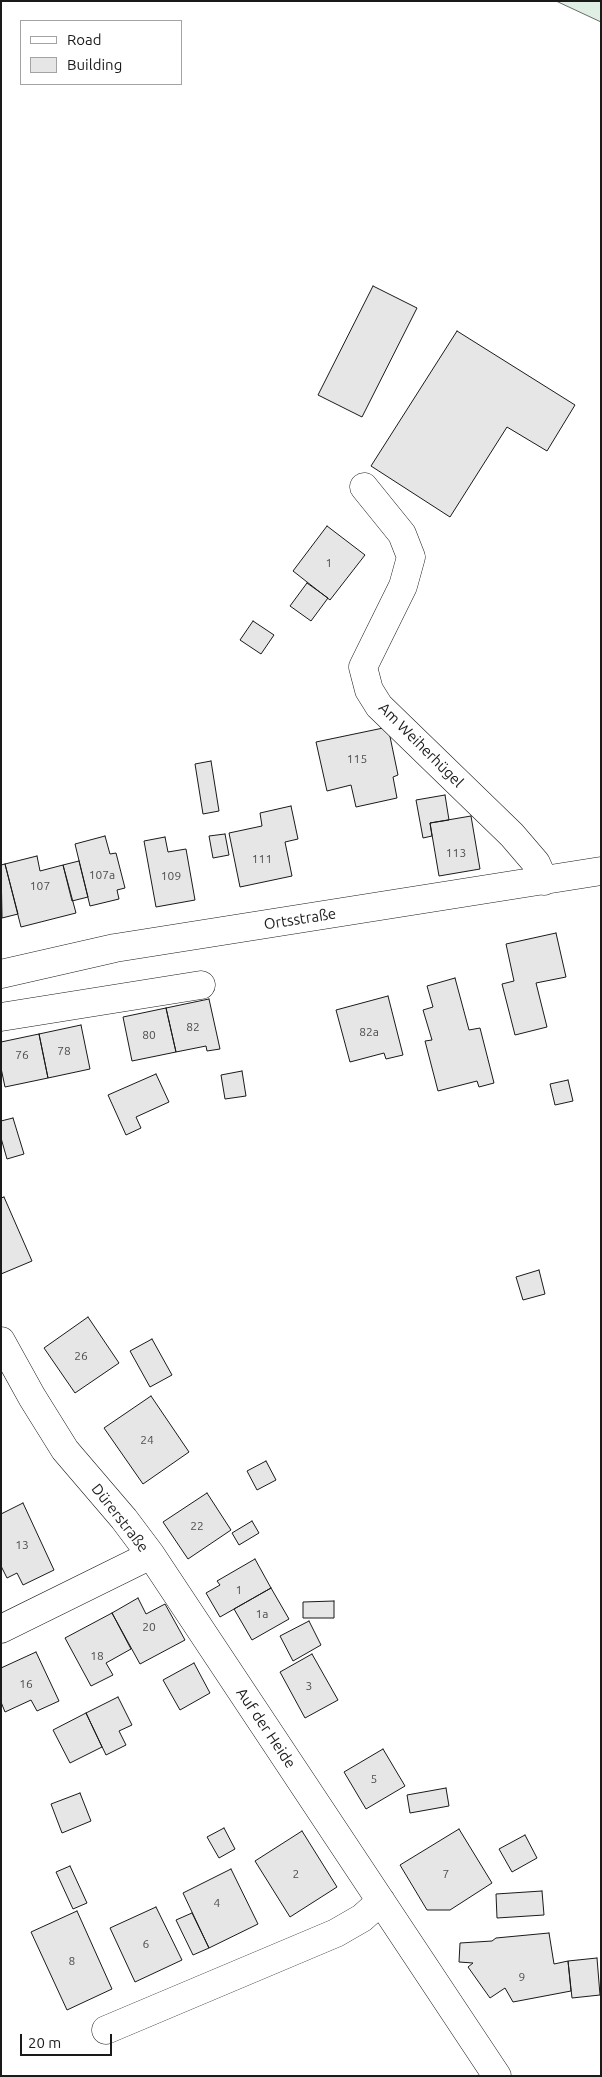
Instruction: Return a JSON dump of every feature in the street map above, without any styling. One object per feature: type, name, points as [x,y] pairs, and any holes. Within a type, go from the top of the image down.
[{"type":"street","name":"Am Weiherhügel","points":[[364,487],[402,534],[411,557],[404,586],[363,667],[369,690],[379,706],[512,835],[536,863],[544,881]]},
{"type":"street","name":"Ortsstraße","points":[[1,974],[115,948],[601,871]]},
{"type":"street","points":[[1,1017],[201,984]]},
{"type":"street","name":"Dürerstraße","points":[[1,1341],[32,1397],[65,1450],[124,1519],[151,1555],[1,1629]]},
{"type":"street","name":"Auf der Heide","points":[[151,1555],[497,2076]]},
{"type":"street","points":[[106,2030],[336,1934],[362,1918],[381,1901]]},
{"type":"green space","points":[[556,1],[601,1],[601,22]]},
{"type":"building","points":[[373,286],[417,308],[362,417],[318,395]]},
{"type":"building","points":[[457,331],[575,405],[547,451],[507,427],[450,517],[371,466]]},
{"type":"building","points":[[327,526],[365,555],[330,600],[293,571]]},
{"type":"building","points":[[307,583],[328,598],[311,621],[290,606]]},
{"type":"building","points":[[253,621],[274,635],[261,654],[240,640]]},
{"type":"building","points":[[388,727],[398,775],[393,777],[397,798],[356,807],[351,785],[327,791],[316,742]]},
{"type":"building","points":[[211,761],[219,811],[203,814],[195,764]]},
{"type":"building","points":[[445,795],[449,820],[430,823],[432,836],[423,838],[416,800]]},
{"type":"building","points":[[291,806],[298,839],[285,842],[292,876],[240,887],[229,833],[262,826],[260,813]]},
{"type":"building","points":[[471,816],[480,869],[439,876],[430,823]]},
{"type":"building","points":[[225,834],[229,855],[213,858],[209,836]]},
{"type":"building","points":[[105,836],[110,854],[116,853],[125,888],[117,890],[119,899],[90,906],[75,844]]},
{"type":"building","points":[[165,837],[168,852],[186,849],[195,900],[156,907],[144,841]]},
{"type":"building","points":[[37,856],[40,871],[63,865],[76,913],[21,927],[5,864]]},
{"type":"building","points":[[79,861],[88,897],[72,901],[63,865]]},
{"type":"building","points":[[5,864],[18,914],[2,918],[1,865]]},
{"type":"building","points":[[556,933],[566,977],[536,983],[547,1027],[515,1035],[502,984],[514,981],[506,944]]},
{"type":"building","points":[[455,978],[469,1030],[480,1028],[494,1083],[479,1087],[477,1081],[438,1091],[425,1041],[432,1040],[423,1010],[433,1007],[427,986]]},
{"type":"building","points":[[388,996],[403,1055],[386,1059],[384,1053],[350,1062],[336,1010]]},
{"type":"building","points":[[209,999],[220,1049],[207,1051],[206,1046],[176,1052],[166,1008]]},
{"type":"building","points":[[166,1008],[176,1052],[132,1061],[123,1017]]},
{"type":"building","points":[[81,1025],[90,1069],[48,1078],[39,1034]]},
{"type":"building","points":[[39,1034],[48,1078],[5,1087],[1,1068],[1,1042]]},
{"type":"building","points":[[242,1071],[246,1096],[225,1099],[221,1075]]},
{"type":"building","points":[[156,1074],[169,1102],[136,1117],[141,1128],[126,1135],[108,1095]]},
{"type":"building","points":[[568,1080],[573,1101],[555,1105],[550,1084]]},
{"type":"building","points":[[13,1118],[24,1154],[7,1159],[1,1138],[1,1121]]},
{"type":"building","points":[[4,1197],[32,1261],[1,1274],[1,1198]]},
{"type":"building","points":[[539,1270],[545,1294],[523,1300],[516,1277]]},
{"type":"building","points":[[88,1317],[119,1363],[75,1393],[44,1348]]},
{"type":"building","points":[[152,1339],[172,1375],[150,1387],[130,1351]]},
{"type":"building","points":[[151,1396],[189,1452],[143,1484],[104,1428]]},
{"type":"building","points":[[266,1461],[276,1480],[257,1490],[247,1471]]},
{"type":"building","points":[[207,1493],[231,1530],[188,1559],[163,1522]]},
{"type":"building","points":[[23,1503],[54,1570],[23,1585],[17,1573],[7,1578],[1,1566],[1,1514]]},
{"type":"building","points":[[252,1521],[259,1533],[239,1545],[232,1533]]},
{"type":"building","points":[[255,1559],[271,1588],[220,1617],[206,1593],[220,1585],[217,1581]]},
{"type":"building","points":[[271,1588],[289,1619],[252,1640],[234,1609]]},
{"type":"building","points":[[138,1598],[146,1614],[165,1604],[185,1640],[140,1664],[112,1613]]},
{"type":"building","points":[[334,1601],[334,1618],[303,1618],[303,1602]]},
{"type":"building","points":[[112,1613],[131,1649],[106,1663],[113,1675],[91,1686],[65,1638]]},
{"type":"building","points":[[309,1621],[321,1645],[293,1661],[280,1636]]},
{"type":"building","points":[[36,1652],[59,1701],[37,1711],[31,1700],[5,1712],[1,1702],[1,1668]]},
{"type":"building","points":[[312,1654],[338,1700],[305,1718],[280,1672]]},
{"type":"building","points":[[194,1663],[210,1693],[180,1710],[163,1680]]},
{"type":"building","points":[[118,1697],[132,1725],[119,1731],[126,1745],[106,1755],[86,1713]]},
{"type":"building","points":[[86,1713],[102,1747],[70,1763],[53,1730]]},
{"type":"building","points":[[383,1749],[405,1786],[366,1809],[344,1772]]},
{"type":"building","points":[[446,1788],[449,1806],[410,1813],[407,1795]]},
{"type":"building","points":[[80,1793],[91,1821],[62,1833],[51,1804]]},
{"type":"building","points":[[224,1828],[235,1849],[219,1858],[207,1837]]},
{"type":"building","points":[[459,1829],[492,1883],[450,1910],[427,1910],[400,1865]]},
{"type":"building","points":[[302,1831],[337,1887],[290,1917],[255,1861]]},
{"type":"building","points":[[525,1835],[537,1858],[512,1872],[499,1849]]},
{"type":"building","points":[[70,1866],[87,1903],[73,1909],[56,1872]]},
{"type":"building","points":[[231,1869],[258,1924],[209,1948],[183,1893]]},
{"type":"building","points":[[542,1891],[544,1915],[497,1918],[496,1894]]},
{"type":"building","points":[[156,1907],[182,1960],[135,1982],[110,1928]]},
{"type":"building","points":[[77,1911],[112,1989],[67,2010],[31,1932]]},
{"type":"building","points":[[192,1913],[209,1948],[193,1955],[176,1920]]},
{"type":"building","points":[[549,1933],[554,1964],[568,1961],[571,1991],[513,2002],[505,1988],[490,1998],[468,1967],[473,1963],[459,1962],[460,1943],[492,1941],[496,1938]]},
{"type":"building","points":[[597,1958],[600,1995],[572,1998],[568,1961]]}]
